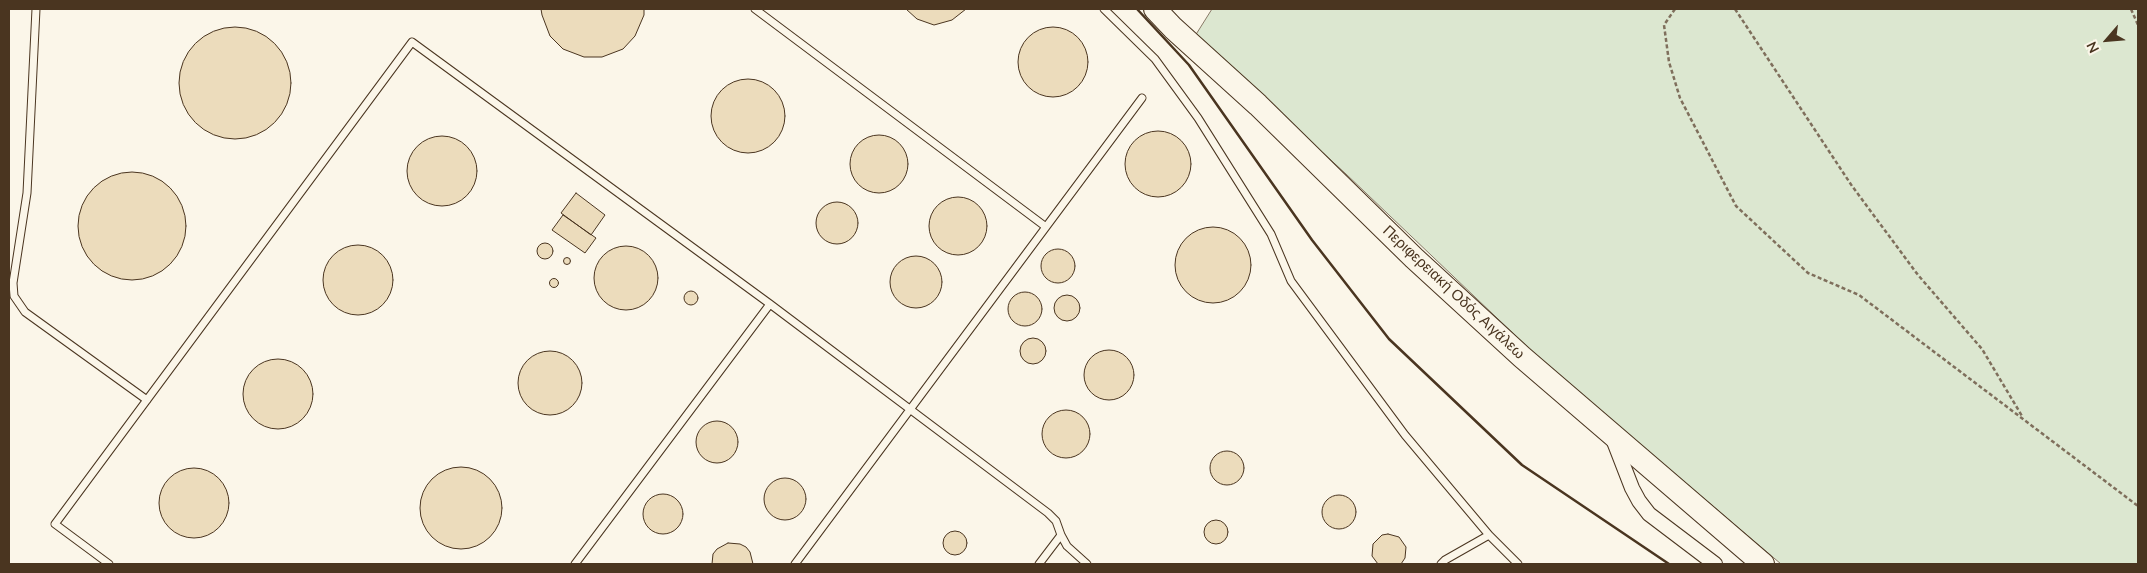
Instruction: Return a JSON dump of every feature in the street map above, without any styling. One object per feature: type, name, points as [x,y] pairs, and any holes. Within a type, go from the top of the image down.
[{"type":"highway","name":"Περιφερειακή Οδός Αιγάλεω","points":[[1155,9],[1173,28],[1258,104],[1414,258],[1522,357],[1763,564]]},
{"type":"street","points":[[1610,433],[1639,501],[1649,514],[1715,564]]},
{"type":"lane","points":[[36,9],[27,193],[14,282],[14,296],[25,312],[147,400]]},
{"type":"lane","points":[[755,9],[1046,227]]},
{"type":"lane","points":[[1104,9],[1155,59],[1198,118],[1271,234],[1291,281],[1405,435],[1489,535],[1518,564]]},
{"type":"lane","points":[[108,564],[55,524],[412,42],[770,304],[1048,513],[1056,521],[1061,535],[1078,559],[1087,564]]},
{"type":"lane","points":[[795,564],[1142,98]]},
{"type":"lane","points":[[576,564],[770,304]]},
{"type":"lane","points":[[1039,564],[1061,535]]},
{"type":"lane","points":[[1441,564],[1489,535]]},
{"type":"path","points":[[1675,9],[1664,25],[1669,62],[1680,98],[1736,206],[1808,273],[1859,294],[2138,506]]},
{"type":"path","points":[[1735,9],[1852,186],[1918,275],[1982,349],[2022,417]]},
{"type":"path","points":[[2131,9],[2138,25]]},
{"type":"green space","points":[[1212,9],[2138,9],[2138,564],[1781,564],[1541,360],[1346,174],[1195,36]]},
{"type":"building","points":[[541,9],[644,9],[644,15],[635,36],[623,49],[602,57],[584,57],[563,49],[550,36]]},
{"type":"building","points":[[906,9],[966,9],[952,20],[934,25],[917,19]]},
{"type":"building","points":[[235,27],[256,31],[275,43],[287,62],[291,83],[287,104],[275,123],[256,135],[235,139],[214,135],[195,123],[183,104],[179,83],[183,62],[195,43],[214,31]]},
{"type":"building","points":[[1053,27],[1072,33],[1082,43],[1088,62],[1082,81],[1072,91],[1053,97],[1034,91],[1024,81],[1018,62],[1024,43],[1034,33]]},
{"type":"building","points":[[741,79],[755,79],[769,85],[779,95],[785,109],[785,123],[779,137],[769,147],[755,153],[741,153],[727,147],[717,137],[711,123],[711,109],[717,95],[727,85]]},
{"type":"building","points":[[1158,131],[1170,134],[1181,141],[1188,152],[1191,164],[1188,176],[1181,187],[1170,194],[1158,197],[1146,194],[1135,187],[1128,176],[1125,164],[1128,152],[1135,141],[1146,134]]},
{"type":"building","points":[[879,135],[890,137],[903,148],[908,164],[906,175],[895,188],[879,193],[868,191],[855,180],[850,164],[852,153],[863,140]]},
{"type":"building","points":[[449,136],[462,142],[471,151],[475,157],[477,171],[475,185],[467,196],[456,204],[435,206],[428,204],[417,196],[409,185],[407,164],[409,157],[417,146],[428,138]]},
{"type":"building","points":[[132,172],[153,176],[170,188],[182,205],[186,226],[182,247],[170,264],[153,276],[132,280],[111,276],[94,264],[82,247],[78,226],[82,205],[94,188],[111,176]]},
{"type":"building","points":[[576,193],[605,215],[591,235],[561,213]]},
{"type":"building","points":[[958,197],[969,199],[982,210],[987,226],[985,237],[974,250],[958,255],[947,253],[934,242],[929,226],[931,215],[942,202]]},
{"type":"building","points":[[841,202],[849,205],[855,211],[858,223],[855,235],[849,241],[833,244],[825,241],[819,235],[816,219],[819,211],[825,205]]},
{"type":"building","points":[[563,215],[596,238],[585,253],[552,230]]},
{"type":"building","points":[[1206,227],[1220,227],[1234,233],[1245,244],[1251,258],[1248,280],[1240,292],[1220,303],[1206,303],[1192,297],[1181,286],[1175,272],[1175,258],[1181,244],[1192,233]]},
{"type":"building","points":[[545,243],[551,245],[553,251],[551,257],[545,259],[539,257],[537,251],[539,245]]},
{"type":"building","points":[[365,245],[378,251],[387,260],[391,266],[393,280],[391,294],[383,305],[372,313],[351,315],[344,313],[333,305],[325,294],[323,273],[325,266],[333,255],[344,247]]},
{"type":"building","points":[[626,246],[638,248],[649,255],[656,266],[658,278],[656,290],[649,301],[638,308],[626,310],[614,308],[603,301],[596,290],[594,278],[596,266],[603,255],[614,248]]},
{"type":"building","points":[[1058,249],[1065,250],[1070,254],[1074,259],[1074,273],[1070,278],[1065,282],[1058,283],[1051,282],[1046,278],[1042,273],[1041,266],[1042,259],[1046,254],[1051,250]]},
{"type":"building","points":[[916,256],[926,258],[934,264],[940,272],[942,282],[940,292],[934,300],[926,306],[916,308],[906,306],[898,300],[892,292],[890,282],[892,272],[898,264],[906,258]]},
{"type":"building","points":[[567,257],[571,261],[567,265],[563,261]]},
{"type":"building","points":[[554,278],[559,283],[554,288],[549,283]]},
{"type":"building","points":[[688,291],[694,291],[698,298],[694,305],[688,305],[684,301],[684,295]]},
{"type":"building","points":[[1025,292],[1032,293],[1037,297],[1041,302],[1041,316],[1037,321],[1032,325],[1025,326],[1018,325],[1013,321],[1009,316],[1008,309],[1009,302],[1013,297],[1018,293]]},
{"type":"building","points":[[1067,295],[1076,299],[1080,308],[1076,317],[1067,321],[1058,317],[1054,308],[1058,299]]},
{"type":"building","points":[[1033,338],[1042,342],[1046,351],[1042,360],[1033,364],[1024,360],[1020,351],[1024,342]]},
{"type":"building","points":[[1109,350],[1119,352],[1127,357],[1132,365],[1134,375],[1132,385],[1127,393],[1119,398],[1109,400],[1099,398],[1091,393],[1086,385],[1084,375],[1086,365],[1091,357],[1099,352]]},
{"type":"building","points":[[550,351],[562,353],[573,360],[580,371],[582,383],[580,395],[573,406],[562,413],[550,415],[538,413],[527,406],[520,395],[518,383],[520,371],[527,360],[538,353]]},
{"type":"building","points":[[271,359],[285,359],[298,365],[307,374],[313,387],[311,407],[303,419],[285,429],[271,429],[258,423],[249,414],[243,401],[243,387],[249,374],[258,365]]},
{"type":"building","points":[[1061,410],[1071,410],[1083,417],[1090,429],[1090,439],[1083,451],[1071,458],[1061,458],[1053,454],[1046,447],[1042,439],[1042,429],[1046,421],[1053,414]]},
{"type":"building","points":[[717,421],[732,427],[738,442],[732,457],[717,463],[702,457],[696,442],[702,427]]},
{"type":"building","points":[[1227,451],[1234,452],[1239,456],[1243,461],[1243,475],[1239,480],[1234,484],[1227,485],[1220,484],[1215,480],[1211,475],[1210,468],[1211,461],[1215,456],[1220,452]]},
{"type":"building","points":[[461,467],[477,470],[490,479],[499,492],[502,508],[499,524],[490,537],[477,546],[461,549],[445,546],[432,537],[423,524],[420,508],[423,492],[432,479],[445,470]]},
{"type":"building","points":[[201,468],[214,474],[223,483],[227,489],[229,503],[227,517],[219,528],[208,536],[187,538],[180,536],[169,528],[161,517],[159,496],[161,489],[169,478],[180,470]]},
{"type":"building","points":[[789,478],[797,481],[803,487],[806,499],[803,511],[797,517],[781,520],[773,517],[767,511],[764,495],[767,487],[773,481]]},
{"type":"building","points":[[663,494],[677,500],[683,514],[677,528],[663,534],[649,528],[643,514],[649,500]]},
{"type":"building","points":[[1339,495],[1346,496],[1351,500],[1355,505],[1355,519],[1351,524],[1346,528],[1339,529],[1332,528],[1327,524],[1323,519],[1322,512],[1323,505],[1327,500],[1332,496]]},
{"type":"building","points":[[1216,520],[1221,521],[1227,527],[1227,537],[1221,543],[1216,544],[1211,543],[1205,537],[1204,532],[1205,527],[1211,521]]},
{"type":"building","points":[[955,531],[964,534],[967,543],[964,552],[955,555],[946,552],[943,543],[946,534]]},
{"type":"building","points":[[1388,534],[1399,537],[1406,547],[1405,558],[1401,564],[1378,564],[1372,556],[1373,544],[1382,535]]},
{"type":"building","points":[[728,543],[740,544],[746,547],[750,552],[753,564],[712,564],[713,554],[717,549]]},
{"type":"wall","points":[[1137,9],[1189,65],[1312,240],[1389,339],[1522,465],[1669,564]]}]
